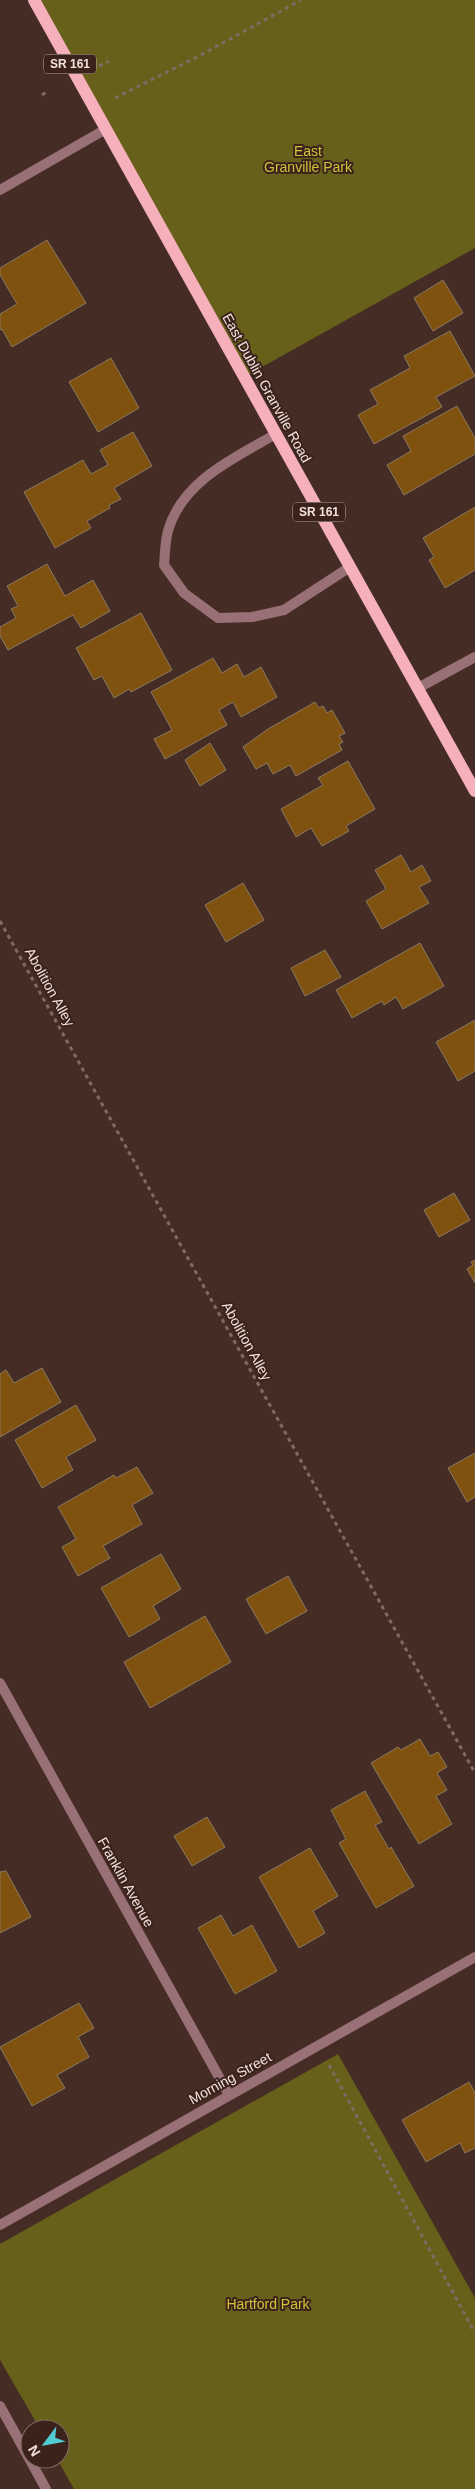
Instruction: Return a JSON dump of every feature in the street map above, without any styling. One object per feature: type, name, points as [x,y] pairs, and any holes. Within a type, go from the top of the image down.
[{"type":"main road","name":"East Dublin Granville Road","points":[[34,0],[475,791]]},
{"type":"street","points":[[0,190],[106,129]]},
{"type":"street","points":[[276,434],[215,470],[183,497],[168,531],[164,565],[184,593],[218,618],[252,617],[284,610],[350,567]]},
{"type":"street","points":[[418,688],[475,657]]},
{"type":"street","name":"Franklin Avenue","points":[[0,1683],[229,2095]]},
{"type":"street","name":"Morning Street","points":[[0,2225],[475,1957]]},
{"type":"street","points":[[0,2406],[46,2489]]},
{"type":"path","points":[[95,109],[199,56],[301,0]]},
{"type":"path","points":[[98,66],[109,60]]},
{"type":"path","points":[[42,95],[48,91]]},
{"type":"path","name":"Abolition Alley","points":[[0,921],[475,1773]]},
{"type":"path","points":[[318,2045],[475,2333]]},
{"type":"green space","name":"East Granville Park","points":[[35,0],[475,0],[475,248],[246,376]]},
{"type":"green space","name":"Hartford Park","points":[[338,2054],[475,2298],[475,2489],[74,2489],[63,2469],[70,2469],[70,2419],[34,2419],[0,2360],[0,2244]]},
{"type":"building","points":[[47,240],[86,303],[12,347],[2,329],[0,330],[0,314],[17,304],[0,275],[0,268]]},
{"type":"building","points":[[443,280],[463,313],[433,331],[414,298]]},
{"type":"building","points":[[450,331],[475,376],[436,397],[442,407],[374,444],[358,415],[378,404],[370,390],[410,368],[404,356]]},
{"type":"building","points":[[111,358],[139,408],[98,432],[69,382]]},
{"type":"building","points":[[457,406],[475,438],[475,454],[404,495],[387,465],[411,451],[403,436]]},
{"type":"building","points":[[133,432],[152,466],[114,488],[121,499],[109,505],[110,508],[87,521],[91,528],[55,548],[24,492],[83,460],[91,474],[108,465],[100,450]]},
{"type":"building","points":[[475,507],[475,570],[445,588],[429,560],[434,557],[423,538]]},
{"type":"building","points":[[47,564],[65,596],[93,580],[110,611],[81,628],[73,615],[8,650],[0,636],[0,627],[16,618],[11,609],[18,606],[7,586]]},
{"type":"building","points":[[141,613],[172,670],[131,692],[129,689],[114,698],[102,676],[94,680],[76,648]]},
{"type":"building","points":[[213,658],[222,673],[237,664],[244,677],[261,667],[277,697],[241,717],[233,702],[219,710],[227,725],[165,759],[154,739],[172,730],[151,692]]},
{"type":"building","points":[[315,702],[319,708],[323,706],[327,713],[332,710],[345,733],[339,736],[343,742],[339,744],[342,750],[296,776],[290,765],[273,774],[267,763],[256,769],[243,747],[268,729]]},
{"type":"building","points":[[210,743],[226,770],[200,786],[185,760]]},
{"type":"building","points":[[348,761],[375,809],[346,826],[349,831],[322,846],[311,828],[296,837],[281,809],[323,785],[318,778]]},
{"type":"building","points":[[401,855],[411,872],[422,865],[431,881],[419,887],[429,903],[382,929],[366,901],[386,889],[375,870]]},
{"type":"building","points":[[243,883],[264,920],[226,942],[205,905]]},
{"type":"building","points":[[420,943],[444,986],[403,1009],[396,997],[384,1005],[382,1001],[352,1018],[336,990]]},
{"type":"building","points":[[325,950],[341,977],[305,996],[291,968]]},
{"type":"building","points":[[475,1020],[475,1071],[458,1081],[436,1042]]},
{"type":"building","points":[[454,1193],[470,1220],[439,1237],[424,1210]]},
{"type":"building","points":[[475,1260],[475,1283],[467,1269],[473,1265],[471,1262]]},
{"type":"building","points":[[42,1368],[61,1402],[0,1437],[0,1374],[6,1370],[14,1383]]},
{"type":"building","points":[[76,1405],[96,1440],[66,1457],[73,1470],[42,1488],[15,1440]]},
{"type":"building","points":[[475,1453],[475,1497],[467,1502],[448,1468]]},
{"type":"building","points":[[137,1467],[153,1493],[132,1505],[142,1524],[103,1546],[110,1558],[78,1576],[62,1547],[76,1539],[58,1507],[114,1475],[116,1478]]},
{"type":"building","points":[[161,1554],[181,1589],[153,1606],[160,1619],[129,1637],[101,1588]]},
{"type":"building","points":[[288,1576],[307,1611],[266,1634],[246,1599]]},
{"type":"building","points":[[205,1616],[231,1662],[150,1708],[124,1662]]},
{"type":"building","points":[[420,1739],[430,1756],[438,1752],[447,1767],[437,1773],[447,1790],[436,1796],[452,1824],[419,1844],[371,1763],[398,1747],[401,1750]]},
{"type":"building","points":[[365,1791],[382,1822],[375,1825],[389,1849],[391,1847],[414,1886],[376,1908],[339,1843],[346,1839],[331,1810]]},
{"type":"building","points":[[207,1817],[225,1847],[192,1866],[174,1836]]},
{"type":"building","points":[[310,1848],[338,1896],[313,1911],[325,1933],[299,1948],[259,1877]]},
{"type":"building","points":[[6,1871],[31,1917],[0,1933],[0,1872]]},
{"type":"building","points":[[221,1915],[233,1936],[252,1925],[277,1971],[235,1994],[198,1928]]},
{"type":"building","points":[[79,2003],[94,2028],[78,2037],[89,2057],[57,2075],[65,2088],[32,2106],[0,2047]]},
{"type":"building","points":[[469,2082],[475,2093],[475,2148],[465,2153],[460,2143],[426,2162],[402,2120]]}]
